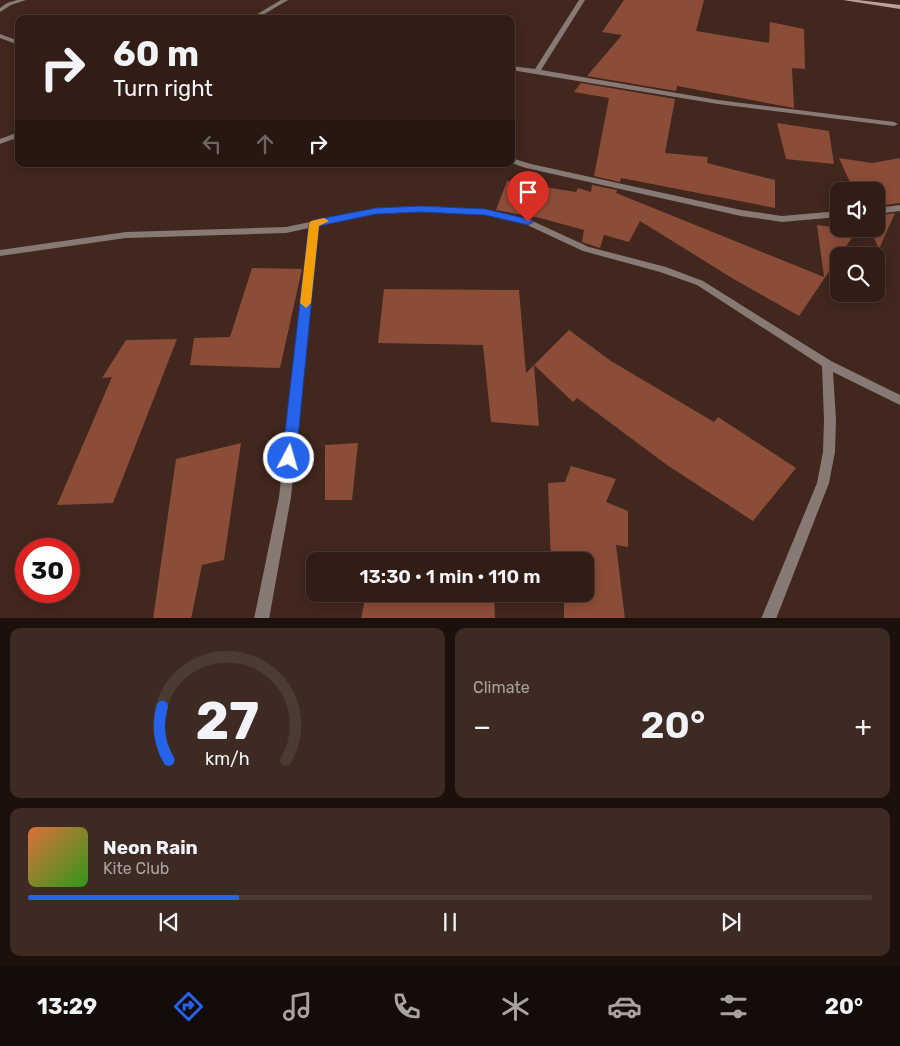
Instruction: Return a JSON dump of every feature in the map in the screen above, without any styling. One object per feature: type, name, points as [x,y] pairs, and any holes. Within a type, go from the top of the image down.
[{"type":"main road","points":[[846,0],[900,7]]},
{"type":"street","points":[[0,10],[9,4],[23,0]]},
{"type":"street","points":[[259,15],[285,0]]},
{"type":"street","points":[[537,71],[582,0]]},
{"type":"street","points":[[0,36],[15,42]]},
{"type":"street","points":[[515,68],[718,102],[894,124]]},
{"type":"street","points":[[0,142],[15,136]]},
{"type":"street","points":[[515,161],[741,213],[782,220],[830,215]]},
{"type":"street","points":[[885,209],[900,208]]},
{"type":"street","points":[[0,253],[126,235],[286,230],[376,211],[421,209],[485,212],[510,217],[550,231],[586,249],[663,269],[700,283],[827,364],[900,400]]},
{"type":"street","points":[[261,618],[285,497],[314,224]]},
{"type":"street","points":[[768,618],[822,483],[830,452],[827,364]]},
{"type":"building","points":[[624,0],[704,0],[696,31],[769,43],[770,22],[804,29],[805,69],[792,68],[794,108],[677,86],[676,91],[587,76],[622,35],[602,32]]},
{"type":"building","points":[[581,83],[675,99],[665,153],[708,157],[707,163],[775,180],[775,208],[621,178],[620,182],[594,176],[609,98],[574,92]]},
{"type":"building","points":[[777,123],[829,131],[834,164],[786,159]]},
{"type":"building","points":[[839,158],[872,163],[900,158],[900,203],[885,205],[885,182],[850,182]]},
{"type":"building","points":[[507,181],[576,192],[578,188],[591,192],[592,185],[617,190],[616,193],[824,277],[817,225],[830,227],[830,237],[852,237],[846,247],[830,247],[830,270],[799,316],[732,278],[640,221],[629,242],[604,235],[600,248],[582,242],[584,230],[540,218],[496,210]]},
{"type":"building","points":[[895,213],[885,236],[885,215]]},
{"type":"building","points":[[874,237],[884,237],[880,247],[878,247]]},
{"type":"building","points":[[252,268],[302,269],[280,368],[190,365],[194,338],[230,337]]},
{"type":"building","points":[[384,289],[519,290],[526,373],[534,365],[539,426],[491,422],[483,345],[378,343]]},
{"type":"building","points":[[569,330],[611,361],[714,422],[718,417],[796,468],[753,521],[667,465],[577,398],[573,402],[534,365]]},
{"type":"building","points":[[177,339],[113,503],[57,505],[112,377],[102,378],[126,340]]},
{"type":"building","points":[[241,443],[224,560],[202,565],[191,618],[153,618],[176,459]]},
{"type":"building","points":[[358,443],[352,500],[325,500],[325,445]]},
{"type":"building","points":[[571,466],[616,479],[606,502],[628,511],[628,547],[616,545],[625,618],[564,618],[564,602],[594,602],[594,552],[551,552],[548,483],[565,482]]},
{"type":"building","points":[[364,602],[494,602],[495,618],[361,618]]},
{"type":"slow traffic","points":[[306,303],[314,224],[324,221]]},
{"type":"route","points":[[289,458],[314,224],[376,211],[421,209],[485,212],[528,222]]}]
